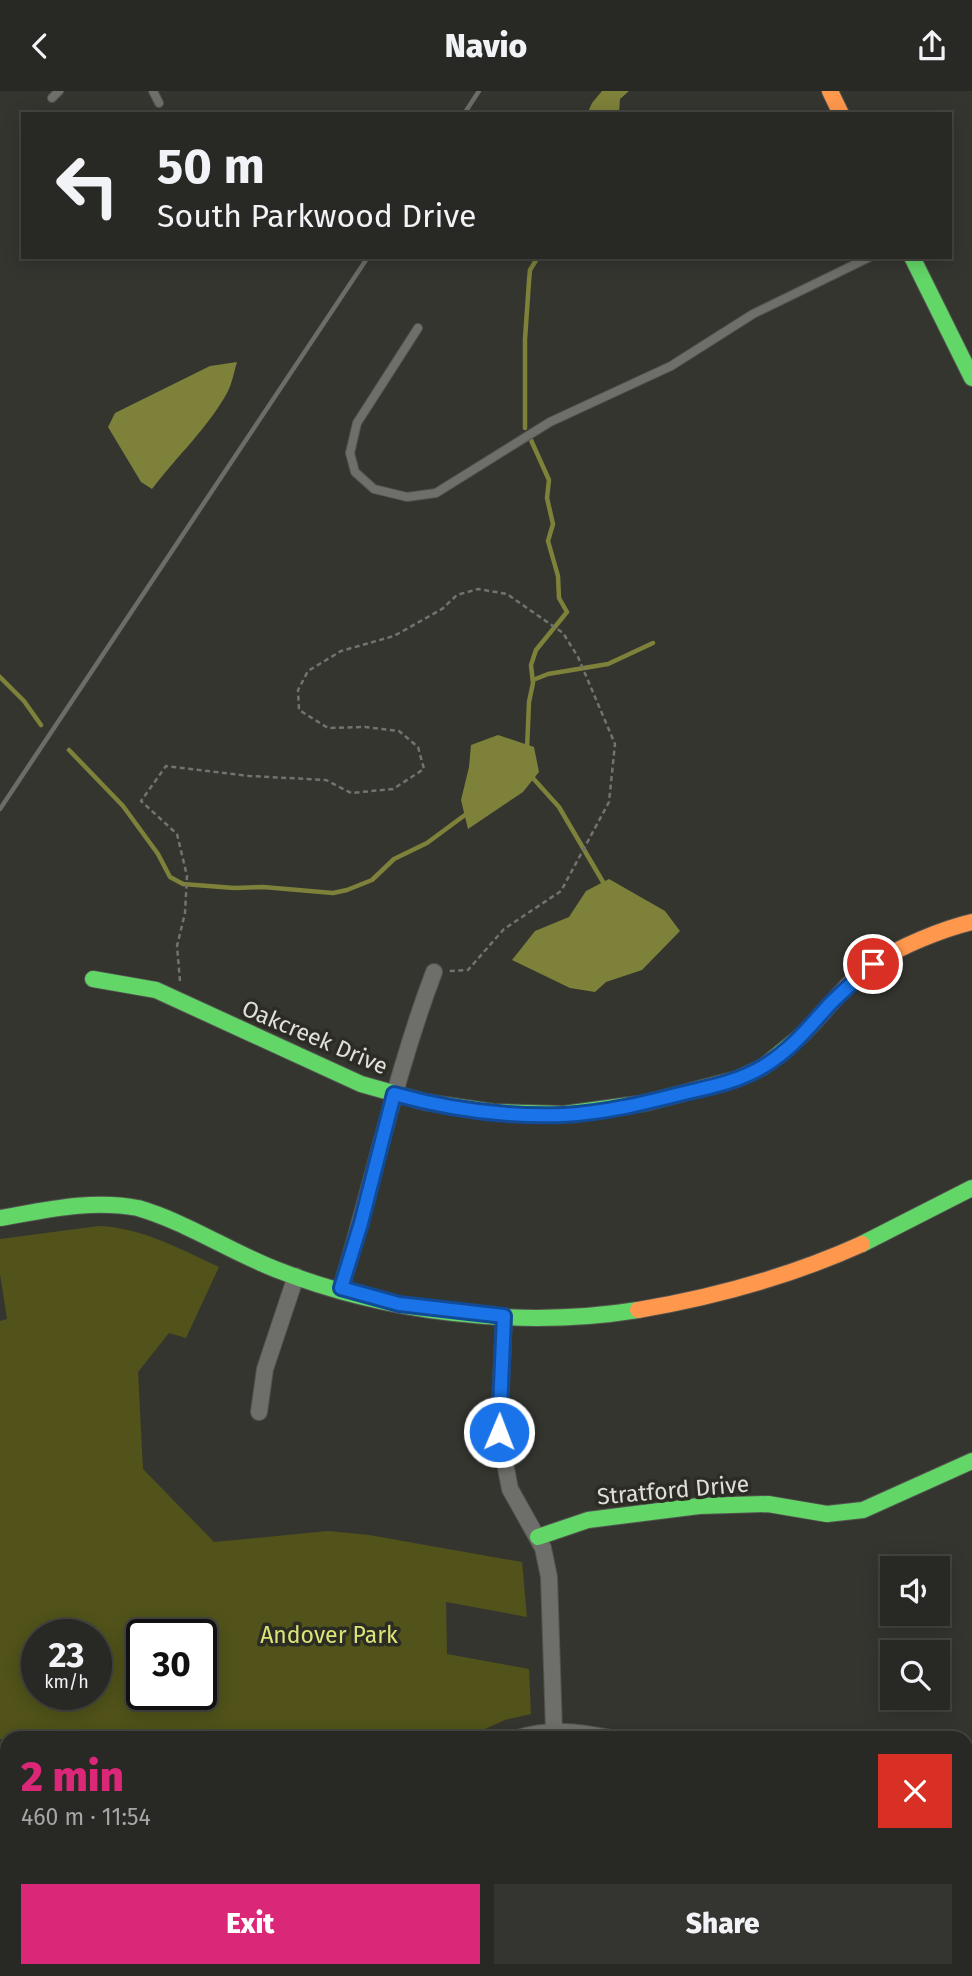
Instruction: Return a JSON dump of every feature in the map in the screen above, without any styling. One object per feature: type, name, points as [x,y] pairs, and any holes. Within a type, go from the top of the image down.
[{"type":"street","points":[[830,91],[840,112]]},
{"type":"street","points":[[913,259],[972,377]]},
{"type":"street","name":"Oakcreek Drive","points":[[93,979],[156,990],[321,1068],[394,1094],[425,1102],[494,1112],[564,1115],[645,1103],[737,1079],[763,1067],[803,1035],[873,964],[944,928],[972,922]]},
{"type":"street","points":[[341,1288],[361,1223],[394,1094],[434,972]]},
{"type":"street","points":[[0,1218],[83,1206],[133,1207],[162,1217],[277,1270],[399,1304],[504,1316],[593,1315],[697,1300],[782,1275],[836,1255],[972,1188]]},
{"type":"street","points":[[259,1412],[265,1369],[296,1276]]},
{"type":"street","points":[[504,1316],[499,1432],[510,1489],[543,1548],[549,1577],[554,1731]]},
{"type":"street","name":"Stratford Drive","points":[[538,1537],[589,1520],[699,1506],[768,1504],[827,1514],[863,1510],[893,1499],[972,1461]]},
{"type":"lane","points":[[52,98],[59,91]]},
{"type":"lane","points":[[153,91],[159,103]]},
{"type":"lane","points":[[418,328],[357,423],[350,453],[355,472],[374,489],[407,497],[436,493],[551,422],[671,366],[753,314],[866,259]]},
{"type":"path","points":[[180,981],[177,946],[185,913],[187,876],[177,834],[141,801],[166,766],[249,776],[326,780],[351,793],[393,789],[424,769],[418,747],[399,731],[365,727],[328,728],[299,711],[298,690],[308,671],[341,651],[394,636],[442,609],[457,595],[478,589],[507,594],[563,633],[578,657],[615,744],[609,802],[561,891],[505,929],[468,970],[434,972]]},
{"type":"green space","name":"Andover Park","points":[[99,1226],[115,1228],[161,1240],[219,1267],[186,1338],[169,1333],[138,1372],[143,1469],[214,1542],[328,1531],[369,1535],[522,1562],[527,1617],[446,1602],[447,1654],[529,1669],[531,1714],[505,1720],[481,1731],[0,1731],[0,1321],[7,1319],[0,1274],[0,1239]]},
{"type":"shaded area","points":[[602,91],[629,91],[620,99],[619,112],[588,112]]},
{"type":"shaded area","points":[[237,362],[227,393],[201,430],[152,489],[141,482],[108,427],[115,413],[210,366]]},
{"type":"shaded area","points":[[498,735],[534,747],[539,772],[523,792],[468,829],[461,800],[471,745]]},
{"type":"shaded area","points":[[609,879],[665,911],[680,931],[642,970],[606,982],[595,992],[570,988],[512,960],[535,931],[569,917],[586,891]]},
{"type":"waterway","points":[[525,428],[525,339],[529,281],[530,270],[537,259]]},
{"type":"waterway","points":[[527,749],[529,702],[533,683],[531,665],[536,650],[567,612],[559,598],[558,576],[548,541],[553,524],[547,498],[549,480],[531,440]]},
{"type":"waterway","points":[[533,680],[548,674],[608,664],[653,643]]},
{"type":"waterway","points":[[0,677],[24,701],[41,725]]},
{"type":"waterway","points":[[69,750],[123,806],[158,854],[170,877],[183,884],[333,893],[347,890],[372,880],[394,859],[427,843],[469,812]]},
{"type":"waterway","points":[[531,776],[559,807],[603,882]]},
{"type":"railway","points":[[465,112],[479,91]]},
{"type":"railway","points":[[0,809],[367,259]]},
{"type":"traffic: fast","points":[[913,259],[972,378]]},
{"type":"traffic: fast","points":[[93,979],[156,990],[361,1084],[425,1102],[493,1112],[564,1114],[645,1103],[737,1079],[763,1067],[801,1036]]},
{"type":"traffic: fast","points":[[862,1244],[972,1188]]},
{"type":"traffic: fast","points":[[0,1218],[86,1205],[138,1208],[173,1221],[275,1269],[362,1297],[454,1313],[501,1317],[547,1318],[638,1310]]},
{"type":"traffic: fast","points":[[538,1537],[588,1520],[699,1506],[768,1504],[827,1514],[863,1510],[972,1461]]},
{"type":"traffic: slow","points":[[830,91],[840,112]]},
{"type":"traffic: slow","points":[[801,1036],[844,989],[873,964],[921,939],[972,922]]},
{"type":"traffic: slow","points":[[638,1310],[752,1284],[808,1266],[862,1244]]},
{"type":"route","points":[[499,1432],[504,1316],[399,1304],[341,1288],[361,1223],[394,1094],[425,1102],[494,1112],[564,1115],[645,1103],[703,1089],[737,1079],[778,1057],[873,964]]}]
